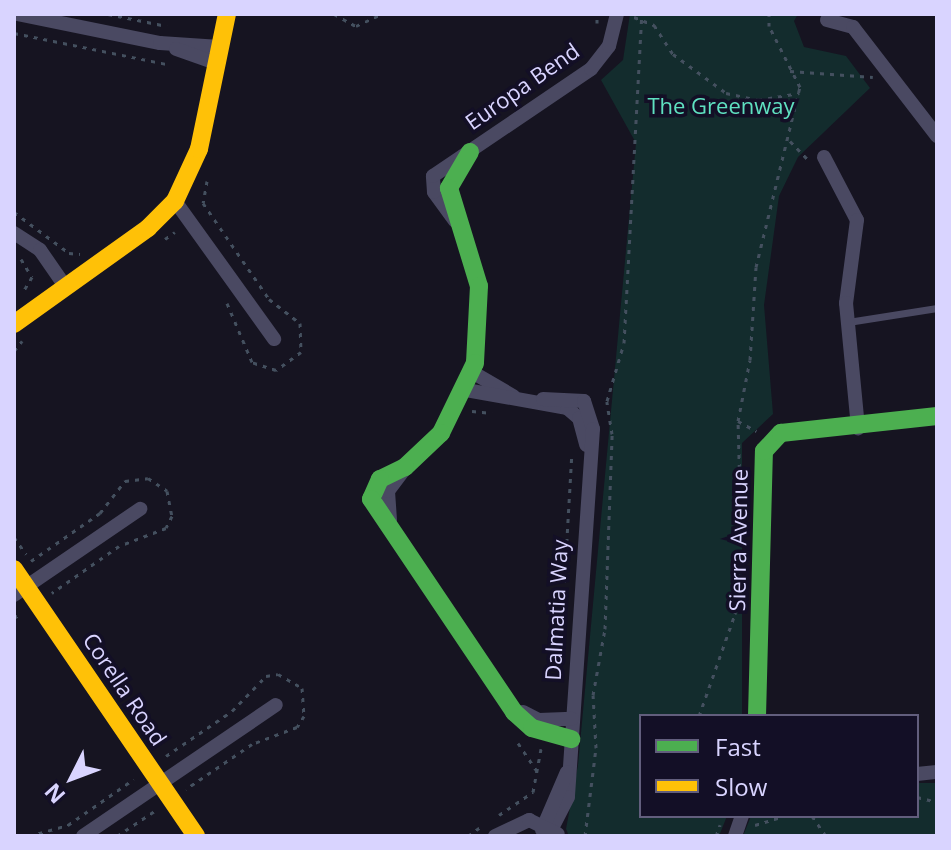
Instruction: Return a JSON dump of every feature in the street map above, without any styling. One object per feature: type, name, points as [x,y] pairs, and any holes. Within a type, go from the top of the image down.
[{"type":"street","points":[[17,14],[218,55]]},
{"type":"street","points":[[14,324],[148,228],[175,201],[194,165],[227,14]]},
{"type":"street","name":"Europa Bend","points":[[465,389],[481,306],[449,188],[470,152],[591,69],[609,46],[617,14]]},
{"type":"street","points":[[827,20],[853,27],[937,136]]},
{"type":"street","points":[[824,157],[857,220],[848,322],[858,428]]},
{"type":"street","points":[[175,201],[274,339]]},
{"type":"street","points":[[14,233],[40,250],[65,286]]},
{"type":"street","points":[[465,389],[405,467],[380,479],[371,499],[523,722],[545,734],[571,739]]},
{"type":"street","name":"Dalmatia Way","points":[[465,389],[543,399],[579,418],[588,453],[569,768],[549,831]]},
{"type":"street","name":"Sierra Avenue","points":[[757,714],[764,451],[781,433],[858,428],[937,416]]},
{"type":"street","points":[[20,591],[140,509]]},
{"type":"street","name":"Corella Road","points":[[22,565],[20,591],[196,836]]},
{"type":"street","points":[[510,702],[539,720],[572,719]]},
{"type":"street","points":[[83,836],[276,705]]},
{"type":"street","points":[[495,836],[517,823],[549,831]]},
{"type":"lane","points":[[848,322],[937,308]]},
{"type":"path","points":[[108,14],[175,28]]},
{"type":"path","points":[[334,14],[356,26],[382,14]]},
{"type":"path","points":[[596,29],[597,14]]},
{"type":"path","points":[[649,22],[651,14]]},
{"type":"path","points":[[700,714],[735,614],[742,544],[738,421],[750,360],[756,267],[790,141],[799,93],[769,14]]},
{"type":"path","points":[[642,16],[673,54],[726,93],[758,100],[799,93]]},
{"type":"path","points":[[585,836],[596,748],[592,706],[605,629],[612,434],[607,401],[624,343],[642,16]]},
{"type":"path","points":[[14,33],[182,67]]},
{"type":"path","points":[[790,71],[864,80],[889,70]]},
{"type":"path","points":[[790,141],[813,165],[824,157]]},
{"type":"path","points":[[14,212],[69,253],[85,251]]},
{"type":"path","points":[[14,254],[32,277],[14,299]]},
{"type":"path","points":[[465,389],[504,413]]},
{"type":"path","points":[[560,646],[573,446]]},
{"type":"path","points":[[14,537],[22,565]]},
{"type":"path","points":[[14,618],[22,613]]},
{"type":"path","points":[[493,819],[533,792],[545,734]]},
{"type":"path","points":[[29,836],[68,825],[134,779]]},
{"type":"path","points":[[117,836],[156,810]]},
{"type":"path","points":[[739,825],[768,825],[781,818]]},
{"type":"path","points":[[813,818],[826,836]]},
{"type":"path","points":[[468,836],[481,827]]},
{"type":"green space","name":"The Greenway","points":[[630,14],[798,14],[794,21],[804,47],[846,56],[870,88],[798,157],[779,196],[764,305],[773,414],[742,443],[742,714],[639,714],[639,818],[726,818],[719,836],[569,836],[566,829],[578,765],[636,143],[601,80],[623,60]]},
{"type":"green space","points":[[919,783],[937,783],[937,836],[743,836],[750,818],[919,818]]},
{"type":"traffic: fast","points":[[470,152],[449,188],[479,286],[475,363],[441,433],[405,467],[380,479],[371,499],[514,712],[532,728],[571,739]]},
{"type":"traffic: fast","points":[[757,714],[764,451],[781,433],[937,416]]},
{"type":"traffic: slow","points":[[14,324],[148,228],[175,201],[199,149],[227,14]]},
{"type":"traffic: slow","points":[[14,569],[196,836]]}]
